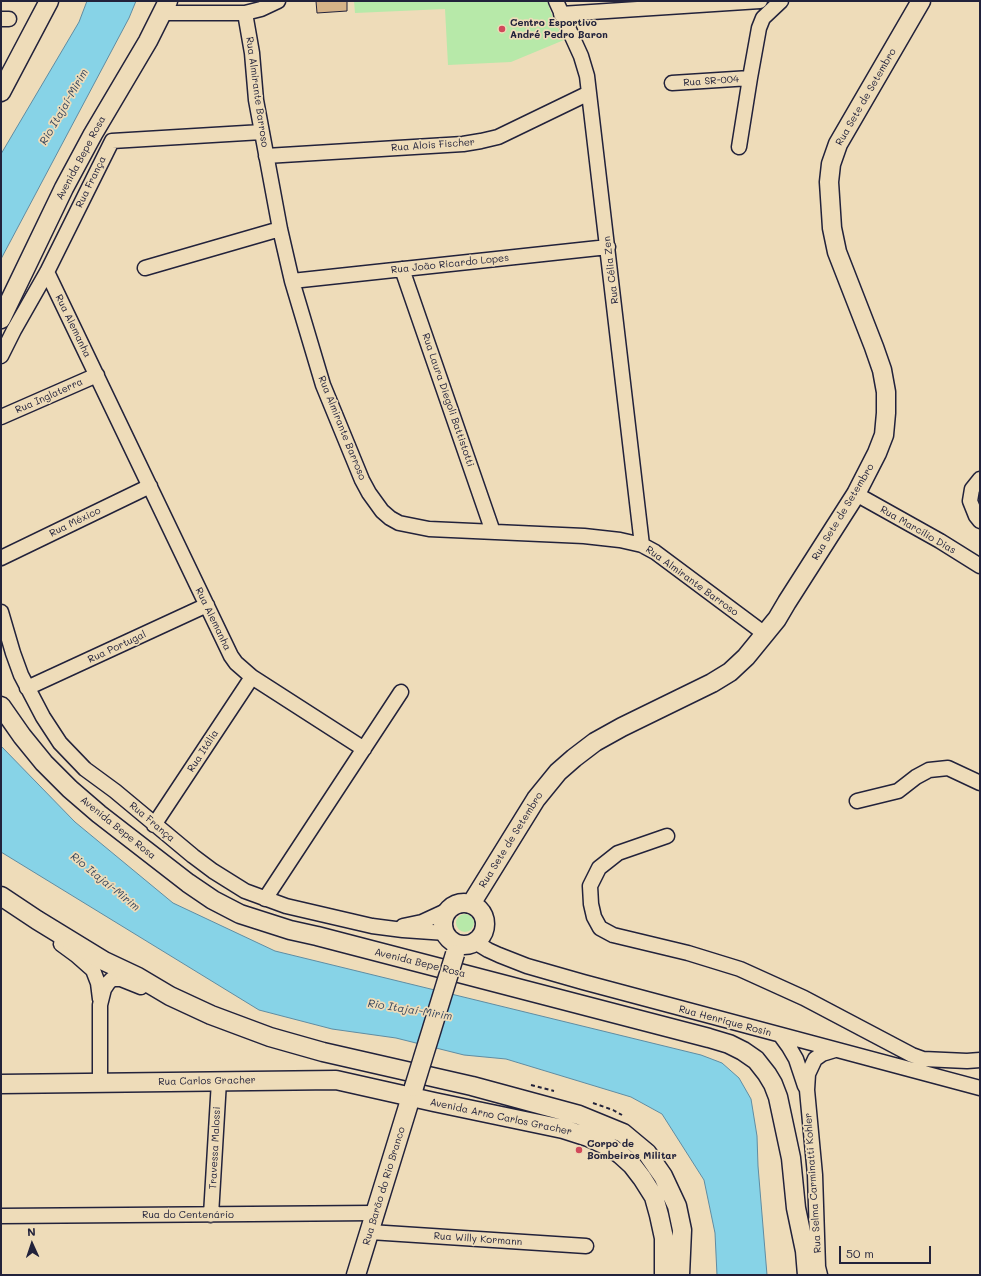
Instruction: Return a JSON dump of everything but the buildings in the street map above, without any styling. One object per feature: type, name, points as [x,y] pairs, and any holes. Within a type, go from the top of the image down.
[{"type":"main road","points":[[1,92],[49,1]]},
{"type":"main road","name":"Rua Sete de Setembro","points":[[472,904],[536,798],[558,772],[595,742],[622,727],[712,683],[730,672],[746,657],[766,634],[788,602],[856,494],[877,453],[884,435],[886,392],[882,370],[874,347],[837,252],[832,228],[829,182],[831,164],[838,144],[848,124],[921,1]]},
{"type":"main road","name":"Avenida Bepe Rosa","points":[[1,319],[64,188],[92,134],[148,41],[165,7]]},
{"type":"main road","name":"Avenida Bepe Rosa","points":[[1,706],[22,736],[44,763],[98,814],[188,883],[213,900],[240,914],[290,930],[709,1038],[729,1044],[756,1060],[773,1084],[778,1097],[791,1158],[796,1208],[796,1251],[798,1275]]},
{"type":"main road","points":[[1,896],[104,961],[138,977],[170,996],[211,1015],[270,1037],[323,1052],[472,1086],[579,1115],[623,1133],[647,1153],[663,1176],[677,1206],[682,1230],[680,1275]]},
{"type":"main road","points":[[459,904],[472,904],[482,912],[485,918],[486,925],[484,931],[458,943],[444,921],[445,915],[448,910],[459,904]]},
{"type":"main road","name":"Rua Barão do Rio Branco","points":[[356,1275],[458,943]]},
{"type":"main road","name":"Rua Carlos Gracher","points":[[1,1084],[336,1080],[413,1092]]},
{"type":"main road","name":"Avenida Arno Carlos Gracher","points":[[413,1092],[563,1129],[610,1147],[621,1155],[632,1165],[654,1197],[660,1215],[664,1238],[664,1275]]},
{"type":"main road","name":"Avenida Bepe Rosa","points":[[796,1208],[805,1251],[816,1273]]},
{"type":"street","points":[[165,7],[245,13],[261,9],[278,1]]},
{"type":"street","name":"Rua Célia Zen","points":[[556,1],[581,56],[587,76],[642,545]]},
{"type":"street","points":[[561,14],[760,1]]},
{"type":"street","points":[[739,147],[759,28],[763,18],[781,1]]},
{"type":"street","name":"Rua Almirante Barroso","points":[[245,13],[252,53],[256,100],[280,229],[292,281],[324,385],[362,480],[376,504],[390,518],[399,523],[428,529],[602,538],[642,545],[655,552],[766,634]]},
{"type":"street","name":"Rua SR-004","points":[[672,83],[750,78]]},
{"type":"street","name":"Rua Alois Fischer","points":[[266,156],[463,144],[481,141],[498,136],[589,93]]},
{"type":"street","name":"Rua França","points":[[1,356],[47,272],[112,141],[262,132]]},
{"type":"street","points":[[145,268],[280,229]]},
{"type":"street","name":"Rua João Ricardo Lopes","points":[[292,281],[608,247]]},
{"type":"street","name":"Rua Laura Diegoli Battistotti","points":[[402,269],[493,532]]},
{"type":"street","name":"Rua Alemanha","points":[[47,272],[231,656],[242,670],[252,677],[364,749]]},
{"type":"street","name":"Rua Inglaterra","points":[[1,417],[97,375]]},
{"type":"street","points":[[980,479],[972,489],[970,501],[976,516],[980,521]]},
{"type":"street","name":"Rua México","points":[[1,558],[150,486]]},
{"type":"street","name":"Rua Marcílio Dias","points":[[856,494],[940,541],[980,566]]},
{"type":"street","name":"Rua Portugal","points":[[27,688],[207,605]]},
{"type":"street","name":"Rua França","points":[[1,612],[13,653],[27,688],[43,717],[65,748],[84,769],[115,791],[154,825],[213,871],[245,891],[286,906],[458,943]]},
{"type":"street","name":"Rua Itália","points":[[154,825],[252,677]]},
{"type":"street","points":[[265,899],[400,692]]},
{"type":"street","points":[[857,801],[898,791],[916,777],[929,770],[948,768],[980,783]]},
{"type":"street","points":[[668,836],[618,852],[599,868],[590,886],[591,904],[594,917],[600,928],[613,935],[688,953],[740,969],[804,998],[912,1055],[921,1065],[980,1060]]},
{"type":"street","name":"Rua França","points":[[390,928],[422,922],[448,910]]},
{"type":"street","points":[[37,920],[50,935],[76,954],[92,970],[98,983],[100,1005],[100,1082]]},
{"type":"street","name":"Rua Henrique Rosin","points":[[458,943],[488,950],[527,966],[590,984],[835,1050],[921,1065],[980,1088]]},
{"type":"street","points":[[100,1005],[104,989],[108,982],[112,979],[121,979],[149,990],[170,996]]},
{"type":"street","name":"Rua Selma Carminatti Kohler","points":[[782,1036],[796,1059],[807,1090]]},
{"type":"street","name":"Rua Selma Carminatti Kohler","points":[[816,1273],[815,1175],[807,1090],[808,1074],[815,1059],[822,1054],[835,1050]]},
{"type":"street","name":"Travessa Malossi","points":[[211,1215],[219,1081]]},
{"type":"street","name":"Rua do Centenário","points":[[1,1216],[375,1213]]},
{"type":"street","name":"Rua Willy Kormann","points":[[370,1232],[586,1246]]},
{"type":"green space","name":"Centro Esportivo André Pedro Baron","points":[[354,1],[547,1],[553,18],[564,40],[511,62],[448,65],[445,9],[355,13]]},
{"type":"green space","points":[[465,914],[471,917],[474,923],[471,929],[465,932],[459,929],[456,923],[459,917]]},
{"type":"water","name":"Rio Itajaí-Mirim","points":[[87,1],[136,1],[129,18],[1,259],[1,154],[79,22]]},
{"type":"water","name":"Rio Itajaí-Mirim","points":[[1,746],[75,822],[173,903],[275,951],[701,1055],[722,1063],[739,1078],[751,1099],[757,1136],[767,1275],[717,1275],[715,1233],[704,1180],[662,1114],[631,1097],[506,1059],[464,1055],[396,1038],[332,1029],[259,1010],[1,852]]},
{"type":"place","name":"Centro Esportivo André Pedro Baron","points":[[502,29]]},
{"type":"place","name":"Corpo de Bombeiros Militar","points":[[579,1150]]}]
